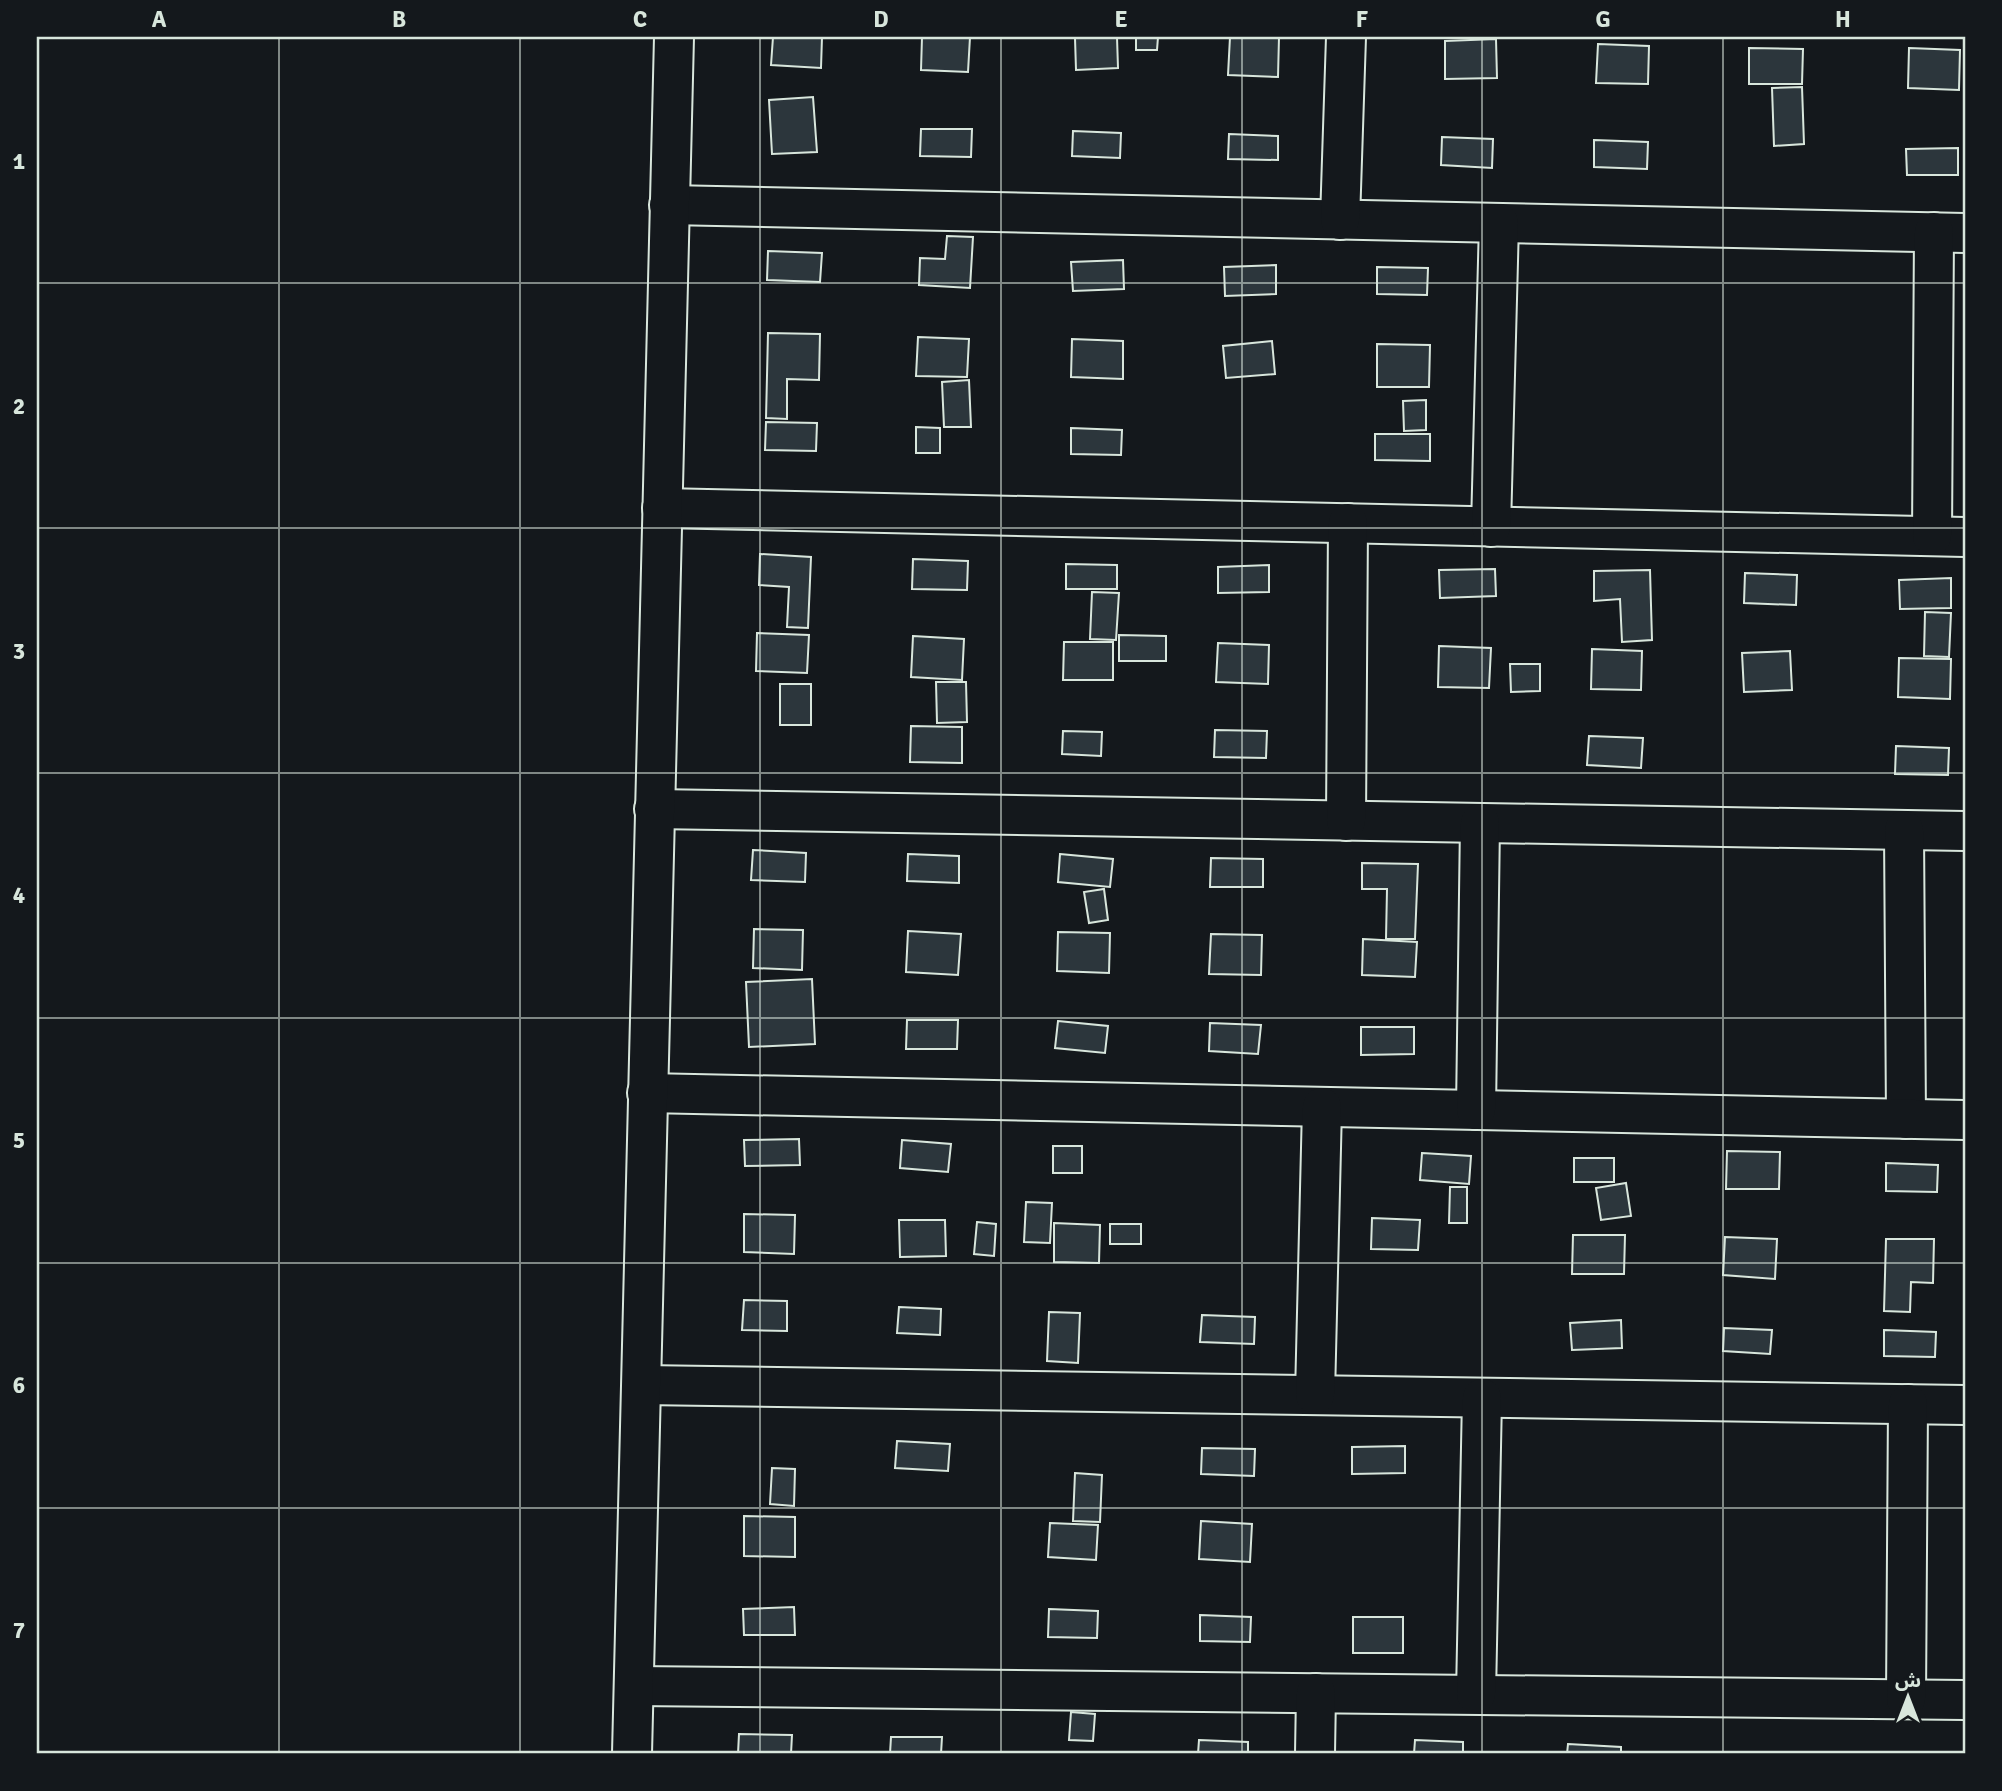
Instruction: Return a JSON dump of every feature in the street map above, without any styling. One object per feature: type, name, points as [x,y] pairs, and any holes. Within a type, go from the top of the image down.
[{"type":"street","points":[[632,1754],[674,37]]},
{"type":"street","points":[[1340,220],[1346,37]]},
{"type":"street","points":[[662,508],[1948,536],[1949,233],[669,205]]},
{"type":"street","points":[[1491,527],[1499,223]]},
{"type":"street","points":[[1346,821],[1348,523]]},
{"type":"street","points":[[654,809],[1965,831]]},
{"type":"street","points":[[1476,1110],[1480,823]]},
{"type":"street","points":[[1904,830],[1906,1119]]},
{"type":"street","points":[[647,1093],[1965,1120]]},
{"type":"street","points":[[1315,1395],[1322,1107]]},
{"type":"street","points":[[642,1385],[1965,1405]]},
{"type":"street","points":[[1476,1695],[1482,1398]]},
{"type":"street","points":[[1906,1699],[1908,1404]]},
{"type":"street","points":[[634,1686],[1965,1700]]},
{"type":"street","points":[[1315,1754],[1317,1693]]},
{"type":"building","points":[[773,37],[822,37],[821,68],[771,65]]},
{"type":"building","points":[[922,37],[970,37],[968,72],[921,70]]},
{"type":"building","points":[[1117,37],[1118,68],[1076,70],[1075,38]]},
{"type":"building","points":[[1136,37],[1158,37],[1157,50],[1136,50]]},
{"type":"building","points":[[1230,37],[1279,37],[1278,77],[1228,75]]},
{"type":"building","points":[[1496,39],[1497,78],[1445,79],[1445,41]]},
{"type":"building","points":[[1598,44],[1649,46],[1648,84],[1596,83]]},
{"type":"building","points":[[1749,48],[1803,49],[1802,84],[1749,84]]},
{"type":"building","points":[[1909,48],[1960,50],[1959,90],[1908,88]]},
{"type":"building","points":[[1802,87],[1804,144],[1774,146],[1772,88]]},
{"type":"building","points":[[813,97],[817,152],[772,154],[769,100]]},
{"type":"building","points":[[921,129],[972,129],[971,157],[920,156]]},
{"type":"building","points":[[1073,131],[1121,133],[1120,158],[1072,156]]},
{"type":"building","points":[[1229,134],[1278,136],[1278,160],[1228,159]]},
{"type":"building","points":[[1442,137],[1493,139],[1492,168],[1441,165]]},
{"type":"building","points":[[1594,140],[1648,142],[1647,169],[1594,167]]},
{"type":"building","points":[[1958,148],[1958,175],[1907,175],[1906,149]]},
{"type":"building","points":[[947,236],[973,237],[970,288],[919,285],[920,258],[945,259]]},
{"type":"building","points":[[768,251],[822,253],[820,282],[767,280]]},
{"type":"building","points":[[1123,260],[1124,289],[1073,291],[1071,262]]},
{"type":"building","points":[[1276,265],[1276,294],[1225,296],[1224,267]]},
{"type":"building","points":[[1377,267],[1428,268],[1427,295],[1377,294]]},
{"type":"building","points":[[768,333],[820,334],[819,380],[787,379],[787,419],[766,418]]},
{"type":"building","points":[[918,337],[969,339],[967,377],[916,376]]},
{"type":"building","points":[[1072,339],[1123,341],[1123,379],[1071,377]]},
{"type":"building","points":[[1272,341],[1275,374],[1226,378],[1223,346]]},
{"type":"building","points":[[1377,344],[1430,345],[1429,387],[1377,387]]},
{"type":"building","points":[[969,380],[971,427],[944,427],[942,382]]},
{"type":"building","points":[[1426,400],[1426,430],[1404,431],[1403,401]]},
{"type":"building","points":[[766,422],[817,423],[816,451],[765,450]]},
{"type":"building","points":[[916,427],[940,428],[940,453],[916,453]]},
{"type":"building","points":[[1071,428],[1122,430],[1121,455],[1071,454]]},
{"type":"building","points":[[1375,434],[1430,434],[1430,461],[1375,460]]},
{"type":"building","points":[[760,554],[811,557],[808,628],[787,627],[789,587],[759,585]]},
{"type":"building","points":[[913,559],[968,561],[967,590],[912,589]]},
{"type":"building","points":[[1066,564],[1117,565],[1117,589],[1066,589]]},
{"type":"building","points":[[1269,565],[1269,592],[1218,593],[1218,567]]},
{"type":"building","points":[[1495,569],[1496,596],[1440,598],[1439,570]]},
{"type":"building","points":[[1650,570],[1652,640],[1622,642],[1620,599],[1594,601],[1594,571]]},
{"type":"building","points":[[1745,573],[1797,575],[1796,605],[1744,603]]},
{"type":"building","points":[[1951,578],[1951,608],[1900,609],[1899,580]]},
{"type":"building","points":[[1092,592],[1119,593],[1116,640],[1090,639]]},
{"type":"building","points":[[1925,612],[1951,613],[1949,657],[1924,656]]},
{"type":"building","points":[[757,633],[809,635],[807,673],[756,671]]},
{"type":"building","points":[[1119,635],[1166,636],[1166,661],[1119,661]]},
{"type":"building","points":[[913,636],[964,639],[962,680],[911,677]]},
{"type":"building","points":[[1064,642],[1113,642],[1113,680],[1063,680]]},
{"type":"building","points":[[1218,643],[1269,645],[1268,684],[1216,682]]},
{"type":"building","points":[[1439,646],[1491,648],[1489,688],[1438,687]]},
{"type":"building","points":[[1592,649],[1642,651],[1641,690],[1591,689]]},
{"type":"building","points":[[1790,651],[1792,690],[1744,692],[1742,653]]},
{"type":"building","points":[[1899,658],[1951,659],[1950,699],[1898,697]]},
{"type":"building","points":[[1510,664],[1540,664],[1540,691],[1511,692]]},
{"type":"building","points":[[936,682],[966,682],[967,722],[937,723]]},
{"type":"building","points":[[780,684],[811,684],[811,725],[780,725]]},
{"type":"building","points":[[911,726],[962,727],[962,763],[910,762]]},
{"type":"building","points":[[1215,730],[1267,731],[1266,758],[1214,757]]},
{"type":"building","points":[[1063,731],[1102,732],[1101,756],[1062,754]]},
{"type":"building","points":[[1589,736],[1643,738],[1641,768],[1587,765]]},
{"type":"building","points":[[1896,746],[1949,748],[1948,775],[1895,774]]},
{"type":"building","points":[[753,850],[806,853],[805,882],[751,880]]},
{"type":"building","points":[[908,854],[959,856],[959,883],[907,881]]},
{"type":"building","points":[[1060,854],[1113,859],[1110,887],[1058,882]]},
{"type":"building","points":[[1211,858],[1263,859],[1263,887],[1210,887]]},
{"type":"building","points":[[1362,863],[1418,864],[1415,939],[1386,939],[1387,889],[1362,889]]},
{"type":"building","points":[[1104,889],[1108,920],[1089,923],[1084,892]]},
{"type":"building","points":[[754,929],[803,930],[802,970],[753,968]]},
{"type":"building","points":[[908,931],[961,934],[958,975],[906,972]]},
{"type":"building","points":[[1058,932],[1110,933],[1109,973],[1057,971]]},
{"type":"building","points":[[1211,934],[1262,935],[1261,975],[1209,974]]},
{"type":"building","points":[[1363,939],[1417,942],[1415,977],[1362,975]]},
{"type":"building","points":[[812,979],[815,1044],[749,1047],[746,982]]},
{"type":"building","points":[[907,1020],[958,1020],[957,1049],[906,1049]]},
{"type":"building","points":[[1058,1021],[1108,1026],[1105,1053],[1055,1048]]},
{"type":"building","points":[[1210,1023],[1261,1025],[1258,1054],[1209,1051]]},
{"type":"building","points":[[1361,1027],[1414,1027],[1414,1054],[1361,1055]]},
{"type":"building","points":[[799,1139],[800,1165],[745,1166],[744,1140]]},
{"type":"building","points":[[902,1140],[951,1144],[948,1172],[900,1168]]},
{"type":"building","points":[[1053,1146],[1082,1146],[1082,1173],[1053,1173]]},
{"type":"building","points":[[1727,1151],[1780,1152],[1779,1189],[1726,1189]]},
{"type":"building","points":[[1422,1153],[1471,1156],[1469,1184],[1420,1180]]},
{"type":"building","points":[[1574,1158],[1614,1158],[1614,1182],[1574,1182]]},
{"type":"building","points":[[1886,1163],[1938,1165],[1937,1192],[1886,1191]]},
{"type":"building","points":[[1626,1183],[1631,1216],[1601,1220],[1596,1188]]},
{"type":"building","points":[[1450,1187],[1467,1187],[1467,1223],[1449,1223]]},
{"type":"building","points":[[1026,1202],[1052,1203],[1050,1243],[1024,1242]]},
{"type":"building","points":[[744,1214],[795,1215],[794,1254],[744,1252]]},
{"type":"building","points":[[1372,1218],[1420,1220],[1418,1250],[1371,1249]]},
{"type":"building","points":[[899,1220],[945,1220],[946,1256],[900,1257]]},
{"type":"building","points":[[977,1222],[996,1224],[994,1256],[974,1254]]},
{"type":"building","points":[[1054,1223],[1100,1225],[1099,1263],[1054,1262]]},
{"type":"building","points":[[1110,1224],[1141,1224],[1141,1244],[1110,1244]]},
{"type":"building","points":[[1573,1235],[1625,1235],[1624,1274],[1572,1274]]},
{"type":"building","points":[[1725,1237],[1777,1239],[1775,1279],[1723,1275]]},
{"type":"building","points":[[1886,1239],[1934,1239],[1933,1283],[1911,1282],[1910,1312],[1884,1311]]},
{"type":"building","points":[[744,1300],[787,1301],[787,1331],[742,1330]]},
{"type":"building","points":[[899,1307],[941,1309],[940,1335],[897,1333]]},
{"type":"building","points":[[1049,1312],[1080,1313],[1078,1363],[1047,1361]]},
{"type":"building","points":[[1202,1315],[1255,1317],[1254,1344],[1200,1342]]},
{"type":"building","points":[[1621,1320],[1622,1348],[1572,1350],[1570,1323]]},
{"type":"building","points":[[1724,1328],[1772,1330],[1770,1354],[1723,1351]]},
{"type":"building","points":[[1884,1330],[1936,1332],[1935,1357],[1884,1356]]},
{"type":"building","points":[[897,1441],[950,1444],[948,1471],[895,1468]]},
{"type":"building","points":[[1405,1446],[1405,1473],[1352,1474],[1352,1447]]},
{"type":"building","points":[[1202,1448],[1255,1449],[1254,1476],[1201,1474]]},
{"type":"building","points":[[772,1468],[795,1469],[794,1506],[770,1504]]},
{"type":"building","points":[[1075,1473],[1102,1475],[1100,1522],[1073,1521]]},
{"type":"building","points":[[744,1516],[795,1517],[795,1557],[744,1556]]},
{"type":"building","points":[[1201,1521],[1252,1524],[1250,1562],[1199,1559]]},
{"type":"building","points":[[1050,1523],[1098,1525],[1096,1560],[1048,1557]]},
{"type":"building","points":[[794,1607],[795,1635],[744,1635],[743,1609]]},
{"type":"building","points":[[1049,1609],[1098,1611],[1097,1638],[1048,1637]]},
{"type":"building","points":[[1200,1615],[1251,1617],[1250,1642],[1200,1641]]},
{"type":"building","points":[[1353,1617],[1403,1617],[1403,1653],[1353,1653]]},
{"type":"building","points":[[1071,1712],[1095,1714],[1093,1741],[1069,1740]]},
{"type":"building","points":[[739,1734],[792,1735],[791,1754],[738,1754]]},
{"type":"building","points":[[891,1737],[942,1737],[941,1754],[890,1754]]},
{"type":"building","points":[[1199,1740],[1248,1742],[1248,1754],[1198,1754]]},
{"type":"building","points":[[1415,1740],[1463,1742],[1463,1754],[1414,1754]]},
{"type":"building","points":[[1568,1744],[1621,1747],[1621,1754],[1567,1754]]}]
